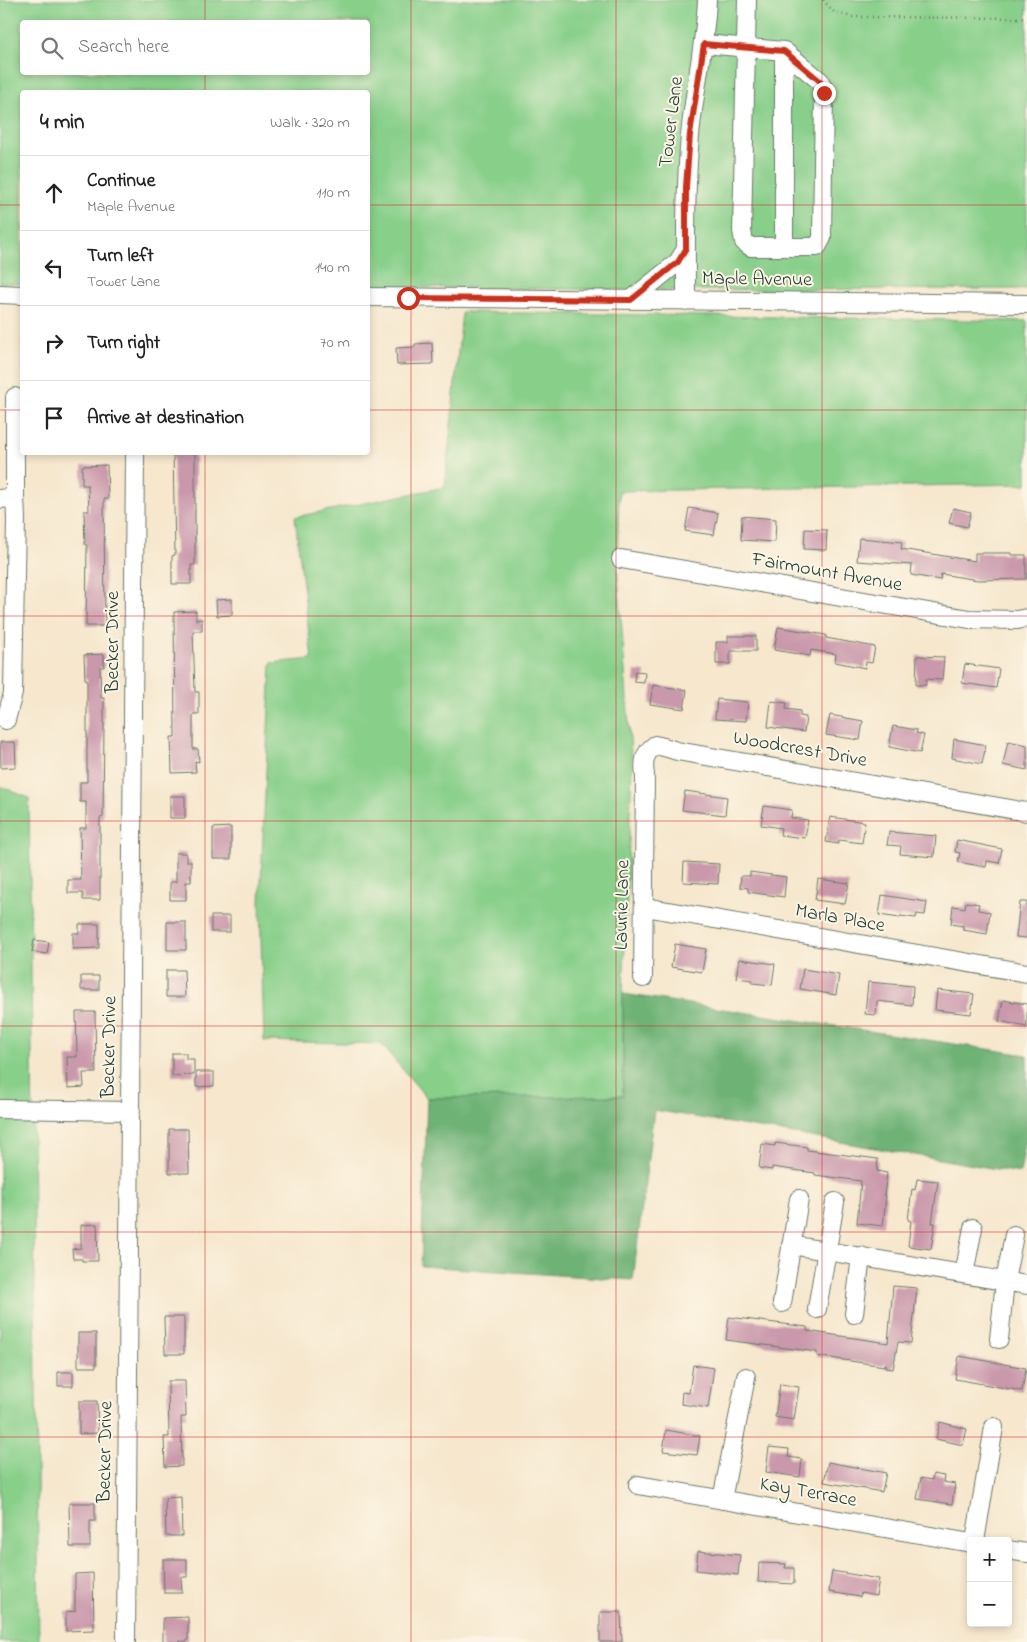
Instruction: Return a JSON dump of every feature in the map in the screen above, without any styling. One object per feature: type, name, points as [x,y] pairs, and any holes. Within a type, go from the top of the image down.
[{"type":"street","name":"Tower Lane","points":[[686,300],[686,187],[690,134],[704,44],[706,0]]},
{"type":"street","points":[[704,44],[746,47],[784,51],[820,81],[824,93],[822,238],[817,247],[751,247],[744,242],[746,47],[747,0]]},
{"type":"street","points":[[784,51],[784,248]]},
{"type":"street","points":[[631,300],[678,262],[686,249]]},
{"type":"street","points":[[0,294],[20,295]]},
{"type":"street","name":"Maple Avenue","points":[[370,297],[1027,304]]},
{"type":"street","points":[[6,720],[13,693],[16,518],[8,498],[14,397]]},
{"type":"street","name":"Becker Drive","points":[[126,1642],[135,455]]},
{"type":"street","name":"Fairmount Avenue","points":[[621,560],[969,619],[1010,620],[1027,618]]},
{"type":"street","name":"Woodcrest Drive","points":[[645,832],[644,765],[646,755],[655,746],[1027,812]]},
{"type":"street","name":"Laurie Lane","points":[[643,978],[645,832]]},
{"type":"street","name":"Marla Place","points":[[645,907],[1027,974]]},
{"type":"street","points":[[0,1109],[131,1111]]},
{"type":"street","points":[[782,1303],[799,1199]]},
{"type":"street","points":[[817,1308],[835,1202]]},
{"type":"street","points":[[964,1274],[973,1228]]},
{"type":"street","points":[[999,1339],[1005,1281],[1014,1235]]},
{"type":"street","points":[[791,1245],[1027,1285]]},
{"type":"street","points":[[854,1314],[861,1256]]},
{"type":"street","points":[[722,1500],[746,1377]]},
{"type":"street","points":[[977,1537],[994,1427]]},
{"type":"street","name":"Kay Terrace","points":[[638,1485],[967,1542]]},
{"type":"street","points":[[1012,1551],[1027,1553]]},
{"type":"path","points":[[823,0],[834,12],[852,17],[1027,18]]},
{"type":"green space","points":[[0,0],[1027,0],[1027,289],[668,290],[370,287],[370,90],[20,90],[20,284],[0,283]]},
{"type":"green space","points":[[462,312],[1027,321],[1027,484],[619,491],[617,562],[632,767],[623,994],[623,1096],[427,1098],[381,1044],[264,1041],[260,903],[271,663],[312,659],[295,517],[445,487]]},
{"type":"green space","points":[[0,786],[29,798],[39,1642],[0,1642]]},
{"type":"green space","points":[[623,994],[1027,1055],[1027,1133],[1020,1173],[654,1110],[633,1280],[421,1266],[427,1098],[623,1096]]},
{"type":"building","points":[[432,343],[433,364],[397,365],[396,348],[415,347],[415,344]]},
{"type":"building","points":[[173,455],[195,455],[195,565],[191,565],[191,584],[172,584],[172,556],[175,555]]},
{"type":"building","points":[[107,465],[108,499],[104,499],[105,626],[86,626],[87,545],[85,545],[84,511],[89,511],[88,485],[82,485],[82,466]]},
{"type":"building","points":[[689,508],[718,513],[714,535],[685,531]]},
{"type":"building","points":[[953,508],[971,512],[967,527],[949,523]]},
{"type":"building","points":[[742,516],[776,519],[775,542],[741,540]]},
{"type":"building","points":[[805,529],[827,530],[826,550],[804,549]]},
{"type":"building","points":[[859,538],[902,542],[901,549],[975,561],[975,553],[1026,555],[1026,579],[978,580],[941,574],[940,580],[911,575],[912,565],[857,561]]},
{"type":"building","points":[[232,599],[232,615],[217,616],[216,600]]},
{"type":"building","points":[[196,611],[196,620],[202,619],[202,631],[193,631],[195,692],[199,692],[199,714],[193,714],[193,749],[198,749],[199,762],[195,761],[196,772],[172,773],[171,737],[175,737],[174,612]]},
{"type":"building","points":[[778,627],[826,635],[826,638],[875,647],[872,663],[866,662],[865,668],[835,662],[836,654],[811,650],[810,656],[774,650]]},
{"type":"building","points":[[728,636],[756,636],[756,651],[730,651],[730,664],[716,664],[716,642],[728,642]]},
{"type":"building","points":[[104,654],[104,667],[100,667],[101,698],[104,698],[104,723],[103,817],[100,818],[100,900],[83,900],[83,893],[68,893],[68,880],[81,880],[80,828],[86,828],[86,802],[80,802],[80,782],[87,782],[87,679],[85,679],[84,655]]},
{"type":"building","points":[[917,656],[944,657],[942,680],[926,679],[926,685],[916,685]]},
{"type":"building","points":[[965,664],[999,669],[996,688],[962,683]]},
{"type":"building","points":[[635,671],[645,672],[644,683],[634,682]]},
{"type":"building","points":[[653,685],[687,690],[684,709],[650,704]]},
{"type":"building","points":[[717,699],[748,702],[746,721],[715,719]]},
{"type":"building","points":[[771,701],[787,703],[786,709],[800,711],[800,716],[806,717],[804,732],[768,727]]},
{"type":"building","points":[[830,715],[863,721],[860,740],[826,735]]},
{"type":"building","points":[[893,726],[917,730],[916,733],[924,735],[920,753],[889,747]]},
{"type":"building","points":[[954,739],[986,745],[982,764],[952,758]]},
{"type":"building","points":[[1008,741],[1027,745],[1027,770],[1003,765]]},
{"type":"building","points":[[0,742],[15,742],[16,767],[1,768]]},
{"type":"building","points":[[685,791],[727,797],[725,815],[682,810]]},
{"type":"building","points":[[170,796],[185,796],[185,818],[170,818]]},
{"type":"building","points":[[764,806],[792,810],[791,818],[808,820],[805,838],[780,835],[781,828],[761,825]]},
{"type":"building","points":[[830,817],[865,822],[862,843],[839,840],[838,844],[826,842]]},
{"type":"building","points":[[231,827],[231,859],[213,859],[213,828]]},
{"type":"building","points":[[889,832],[936,836],[934,857],[900,854],[901,846],[887,845]]},
{"type":"building","points":[[957,840],[1002,849],[999,863],[987,861],[986,867],[958,862],[960,853],[955,852]]},
{"type":"building","points":[[176,853],[186,853],[186,861],[191,861],[191,882],[186,882],[186,900],[170,900],[170,882],[176,882]]},
{"type":"building","points":[[684,862],[719,864],[718,884],[683,882]]},
{"type":"building","points":[[750,872],[786,877],[784,897],[748,892],[748,888],[740,887],[741,876],[750,876]]},
{"type":"building","points":[[818,879],[849,883],[845,904],[815,900]]},
{"type":"building","points":[[882,895],[927,902],[925,915],[917,914],[916,918],[900,916],[900,918],[879,915]]},
{"type":"building","points":[[966,902],[979,904],[978,910],[990,912],[987,934],[963,930],[963,926],[951,924],[953,906],[965,908]]},
{"type":"building","points":[[1020,902],[1027,902],[1027,938],[1016,937]]},
{"type":"building","points":[[211,916],[230,916],[230,932],[211,932]]},
{"type":"building","points":[[167,922],[186,922],[186,950],[167,950]]},
{"type":"building","points":[[79,924],[99,924],[99,948],[73,949],[73,933],[79,933]]},
{"type":"building","points":[[34,940],[49,942],[47,954],[32,952]]},
{"type":"building","points":[[675,944],[706,949],[702,972],[671,967]]},
{"type":"building","points":[[739,959],[775,964],[772,985],[752,983],[753,980],[736,978]]},
{"type":"building","points":[[803,969],[839,975],[836,995],[800,989]]},
{"type":"building","points":[[166,970],[184,970],[185,997],[166,997]]},
{"type":"building","points":[[81,976],[99,976],[99,990],[81,990]]},
{"type":"building","points":[[868,982],[913,986],[912,1005],[877,1001],[876,1015],[865,1014]]},
{"type":"building","points":[[937,990],[974,994],[971,1014],[935,1010]]},
{"type":"building","points":[[1003,1000],[1027,1004],[1027,1027],[999,1021]]},
{"type":"building","points":[[76,1012],[95,1012],[96,1073],[83,1073],[84,1087],[68,1088],[67,1057],[77,1057]]},
{"type":"building","points":[[172,1053],[186,1053],[186,1059],[194,1059],[194,1075],[172,1076]]},
{"type":"building","points":[[196,1072],[214,1072],[214,1086],[196,1087]]},
{"type":"building","points":[[169,1129],[188,1129],[189,1173],[169,1173]]},
{"type":"building","points":[[775,1143],[807,1147],[807,1150],[878,1159],[877,1171],[887,1173],[883,1226],[857,1223],[861,1181],[772,1167],[772,1170],[759,1168],[762,1144],[775,1146]]},
{"type":"building","points":[[917,1179],[938,1181],[932,1223],[935,1223],[931,1249],[908,1246],[911,1221],[908,1220],[912,1189],[915,1190]]},
{"type":"building","points":[[97,1224],[98,1261],[73,1259],[72,1249],[81,1248],[81,1225]]},
{"type":"building","points":[[893,1286],[917,1288],[911,1343],[898,1342],[893,1369],[885,1368],[886,1364],[884,1366],[817,1356],[817,1352],[726,1340],[729,1317],[807,1327],[807,1331],[888,1343]]},
{"type":"building","points":[[164,1317],[184,1317],[184,1354],[165,1354]]},
{"type":"building","points":[[78,1333],[96,1333],[96,1367],[78,1367]]},
{"type":"building","points":[[959,1356],[1026,1368],[1022,1391],[955,1379]]},
{"type":"building","points":[[693,1365],[714,1368],[708,1408],[681,1404],[682,1392],[689,1393]]},
{"type":"building","points":[[58,1372],[73,1372],[73,1386],[58,1386]]},
{"type":"building","points":[[168,1381],[185,1381],[186,1417],[181,1417],[182,1466],[165,1467],[164,1437],[169,1437]]},
{"type":"building","points":[[780,1384],[799,1387],[794,1420],[775,1417]]},
{"type":"building","points":[[79,1401],[97,1401],[98,1433],[79,1434]]},
{"type":"building","points":[[940,1422],[967,1429],[963,1445],[936,1439]]},
{"type":"building","points":[[666,1430],[700,1436],[697,1455],[663,1451]]},
{"type":"building","points":[[769,1447],[789,1449],[788,1457],[802,1459],[800,1477],[766,1472]]},
{"type":"building","points":[[828,1462],[886,1473],[882,1492],[824,1482]]},
{"type":"building","points":[[933,1474],[944,1476],[943,1482],[955,1484],[952,1504],[917,1499],[921,1478],[932,1480]]},
{"type":"building","points":[[181,1497],[182,1536],[166,1536],[165,1498]]},
{"type":"building","points":[[69,1503],[95,1503],[95,1521],[90,1521],[90,1547],[70,1547]]},
{"type":"building","points":[[698,1551],[740,1555],[738,1575],[696,1570]]},
{"type":"building","points":[[163,1559],[187,1559],[187,1577],[181,1577],[182,1593],[164,1593]]},
{"type":"building","points":[[759,1563],[786,1564],[785,1568],[794,1568],[794,1584],[758,1582]]},
{"type":"building","points":[[832,1571],[879,1579],[876,1596],[861,1593],[860,1597],[829,1592]]},
{"type":"building","points":[[93,1573],[94,1630],[66,1631],[66,1612],[75,1611],[75,1574]]},
{"type":"building","points":[[600,1612],[621,1612],[622,1642],[600,1642]]},
{"type":"building","points":[[188,1617],[188,1641],[163,1642],[163,1618]]},
{"type":"route","points":[[408,298],[631,300],[678,262],[686,249],[686,187],[690,134],[704,44],[784,51],[820,81],[824,93]]}]
